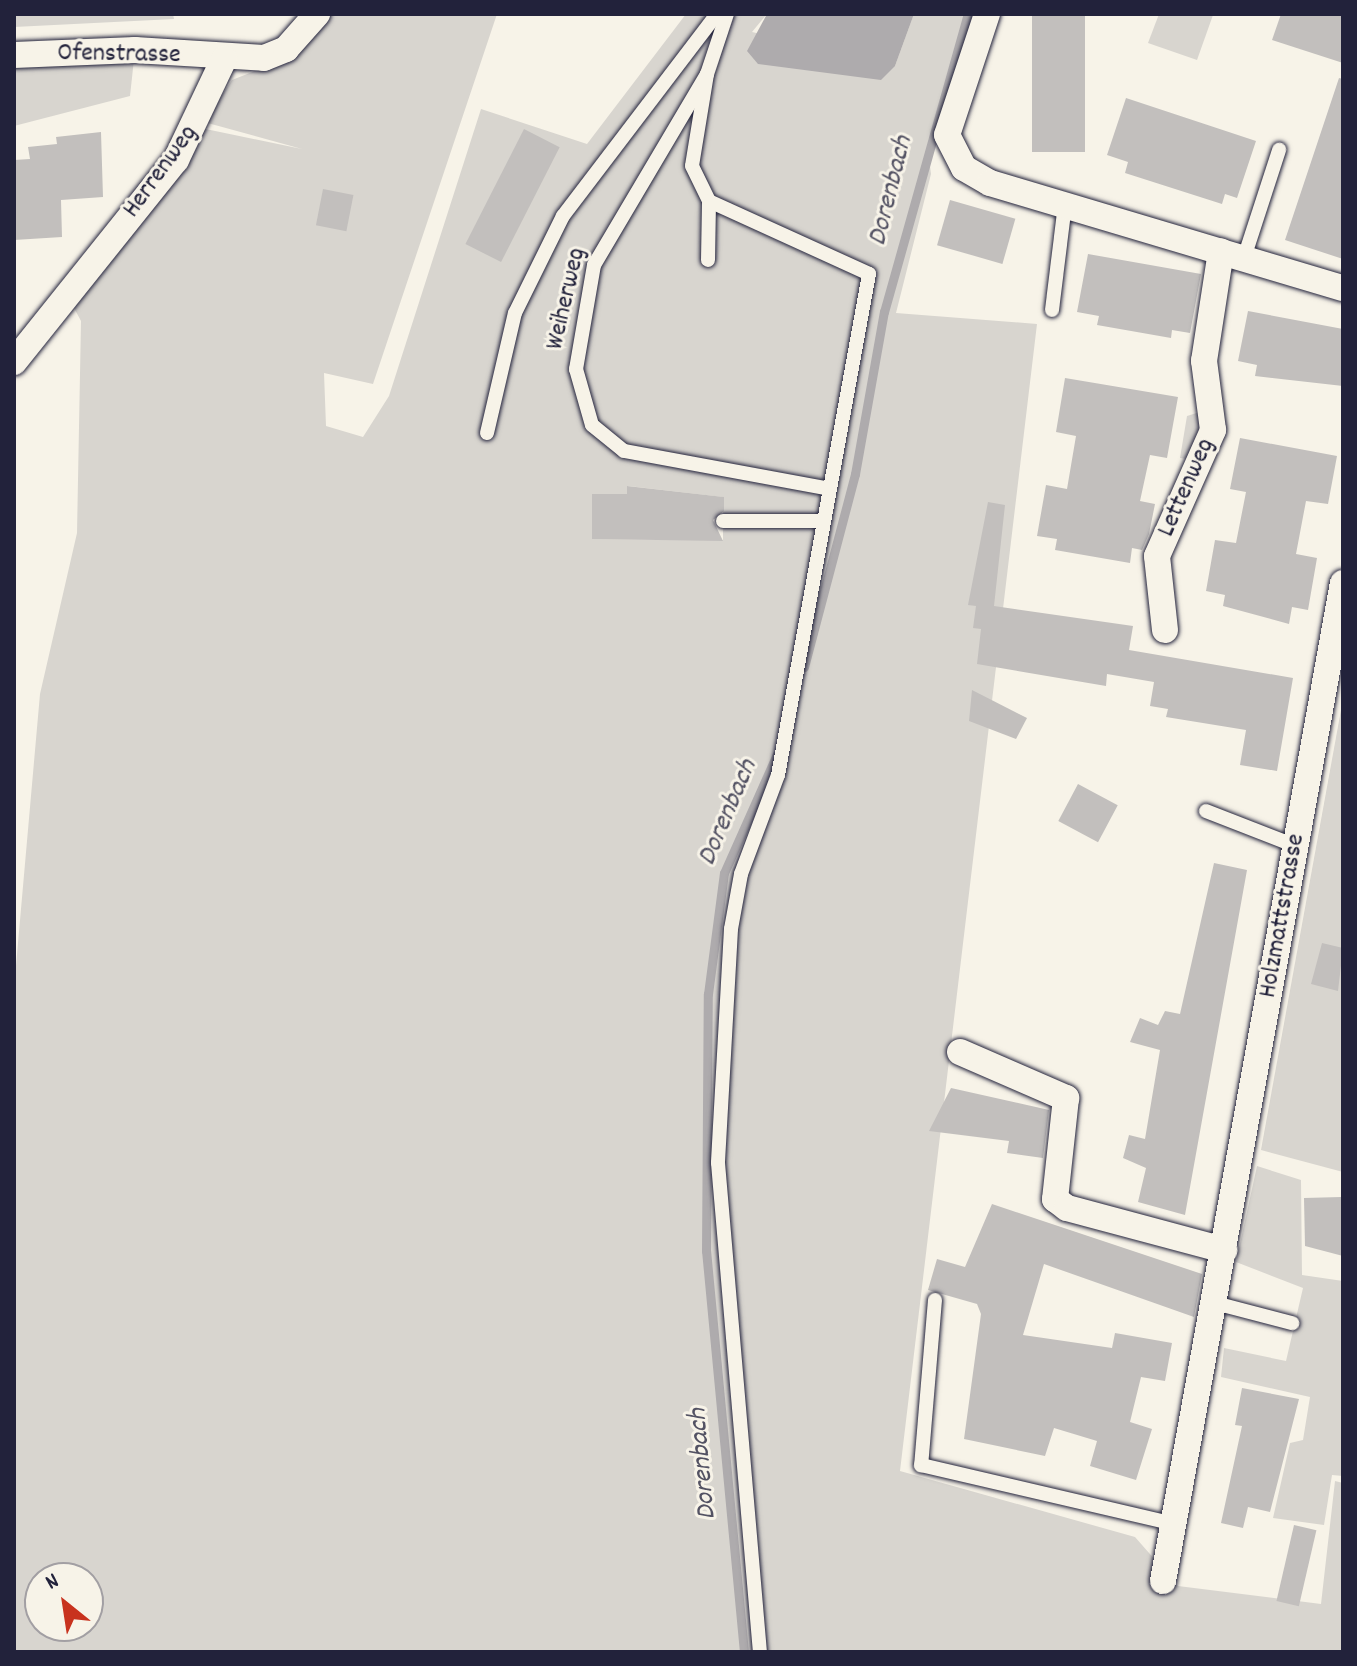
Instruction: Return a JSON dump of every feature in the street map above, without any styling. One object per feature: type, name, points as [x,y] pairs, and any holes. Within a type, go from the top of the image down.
[{"type":"street","points":[[224,59],[286,49],[317,14]]},
{"type":"street","points":[[987,14],[950,116],[951,154],[990,183],[1343,288]]},
{"type":"street","name":"Ofenstrasse","points":[[14,55],[135,50],[224,59]]},
{"type":"street","name":"Herrenweg","points":[[14,362],[176,160],[224,59]]},
{"type":"street","name":"Lettenweg","points":[[1165,630],[1157,556],[1213,430],[1204,361],[1233,254]]},
{"type":"street","name":"Holzmattstrasse","points":[[1163,1581],[1343,583]]},
{"type":"street","points":[[960,1052],[1066,1098],[1055,1199],[1067,1208],[1224,1250]]},
{"type":"lane","points":[[487,433],[515,313],[563,216],[717,14]]},
{"type":"lane","name":"Weiherweg","points":[[727,14],[707,74],[594,265],[576,369],[585,411],[624,451],[826,488]]},
{"type":"lane","points":[[707,74],[692,166],[709,201],[708,260]]},
{"type":"lane","points":[[1233,254],[1279,150]]},
{"type":"lane","points":[[709,201],[869,274],[782,729],[781,759],[741,874],[731,929],[718,1163],[760,1652]]},
{"type":"lane","points":[[1052,310],[1065,204]]},
{"type":"lane","points":[[723,521],[823,521]]},
{"type":"lane","points":[[1206,811],[1296,846]]},
{"type":"lane","points":[[935,1300],[921,1465],[1175,1524]]},
{"type":"lane","points":[[1215,1303],[1292,1323]]},
{"type":"shaded area","points":[[14,14],[173,14],[174,19],[14,27]]},
{"type":"shaded area","points":[[332,14],[497,14],[373,384],[324,373],[326,426],[363,437],[389,396],[481,109],[587,144],[686,14],[767,14],[752,32],[895,66],[914,14],[976,14],[928,151],[931,174],[896,313],[1037,324],[900,1471],[1135,1537],[1178,1586],[1321,1604],[1335,1481],[1343,1483],[1343,1652],[14,1652],[14,988],[40,694],[77,533],[81,321],[67,295],[196,127],[302,149],[204,122],[232,80],[295,55]],"holes":[[[628,486],[723,497],[723,540],[592,539],[592,494],[627,494]]]},
{"type":"shaded area","points":[[767,14],[914,14],[895,66],[881,80],[758,64],[747,51]]},
{"type":"shaded area","points":[[1159,14],[1213,15],[1197,60],[1148,43]]},
{"type":"shaded area","points":[[135,50],[130,96],[14,126],[14,55]]},
{"type":"shaded area","points":[[1203,411],[1208,429],[1194,460],[1180,458],[1187,416]]},
{"type":"shaded area","points":[[1343,699],[1343,1172],[1261,1150]]},
{"type":"shaded area","points":[[1257,1166],[1301,1180],[1302,1275],[1343,1281],[1343,1476],[1332,1475],[1324,1525],[1273,1518],[1290,1443],[1303,1440],[1310,1397],[1221,1377],[1224,1348],[1286,1361],[1303,1288],[1236,1262]]},
{"type":"building","points":[[1032,14],[1085,14],[1085,152],[1032,152]]},
{"type":"building","points":[[1281,14],[1343,14],[1343,63],[1272,40]]},
{"type":"building","points":[[1339,78],[1343,79],[1343,259],[1285,240]]},
{"type":"building","points":[[1126,98],[1256,141],[1237,198],[1225,194],[1222,204],[1125,173],[1128,162],[1107,155]]},
{"type":"building","points":[[524,129],[560,147],[501,262],[465,244]]},
{"type":"building","points":[[101,132],[103,197],[61,200],[62,237],[14,240],[14,160],[30,159],[28,147],[57,144],[56,137]]},
{"type":"building","points":[[323,189],[353,195],[346,231],[316,225]]},
{"type":"building","points":[[950,200],[1015,219],[1002,264],[937,245]]},
{"type":"building","points":[[1088,254],[1201,274],[1190,333],[1172,330],[1171,338],[1097,325],[1099,316],[1077,312]]},
{"type":"building","points":[[1248,311],[1343,329],[1343,386],[1255,376],[1257,365],[1238,361]]},
{"type":"building","points":[[1065,378],[1178,397],[1167,458],[1150,455],[1140,501],[1155,504],[1149,534],[1142,550],[1132,548],[1130,563],[1055,550],[1057,539],[1037,536],[1046,485],[1067,489],[1076,436],[1056,432]]},
{"type":"building","points":[[1240,438],[1337,456],[1328,504],[1306,501],[1296,554],[1317,558],[1308,610],[1292,607],[1289,624],[1223,606],[1225,595],[1206,591],[1215,540],[1236,543],[1246,492],[1230,489]]},
{"type":"building","points":[[627,486],[724,497],[724,511],[713,520],[723,541],[592,539],[592,494],[627,494]]},
{"type":"building","points":[[988,502],[1005,505],[994,606],[1133,626],[1129,650],[1293,678],[1277,771],[1240,765],[1246,730],[1166,717],[1168,709],[1150,706],[1154,682],[1107,674],[1106,686],[977,664],[981,629],[973,628],[976,606],[968,605]]},
{"type":"building","points":[[972,690],[1027,718],[1016,739],[969,721]]},
{"type":"building","points":[[1078,784],[1118,805],[1098,842],[1058,821]]},
{"type":"building","points":[[1214,863],[1247,870],[1185,1215],[1138,1202],[1146,1168],[1123,1158],[1129,1135],[1145,1139],[1160,1050],[1130,1042],[1140,1018],[1158,1025],[1165,1011],[1180,1014]]},
{"type":"building","points":[[1322,943],[1343,948],[1338,991],[1311,984]]},
{"type":"building","points":[[951,1088],[1049,1110],[1043,1158],[1007,1153],[1009,1141],[929,1131]]},
{"type":"building","points":[[1341,1197],[1343,1256],[1305,1246],[1304,1198]]},
{"type":"building","points":[[992,1204],[1202,1274],[1194,1317],[1044,1264],[1023,1335],[1112,1348],[1115,1333],[1172,1343],[1165,1381],[1141,1377],[1130,1422],[1152,1429],[1136,1480],[1090,1466],[1097,1441],[1054,1428],[1045,1456],[964,1439],[981,1314],[977,1304],[928,1290],[937,1259],[965,1267]]},
{"type":"building","points":[[1242,1388],[1299,1399],[1270,1512],[1248,1507],[1243,1528],[1221,1523],[1242,1426],[1235,1425]]},
{"type":"building","points":[[1294,1525],[1316,1530],[1299,1606],[1276,1601]]},
{"type":"waterway","name":"Dorenbach","points":[[804,667],[855,474],[884,312],[968,14]]},
{"type":"waterway","name":"Dorenbach","points":[[744,1652],[706,1251],[708,994],[724,873],[777,754]]}]
